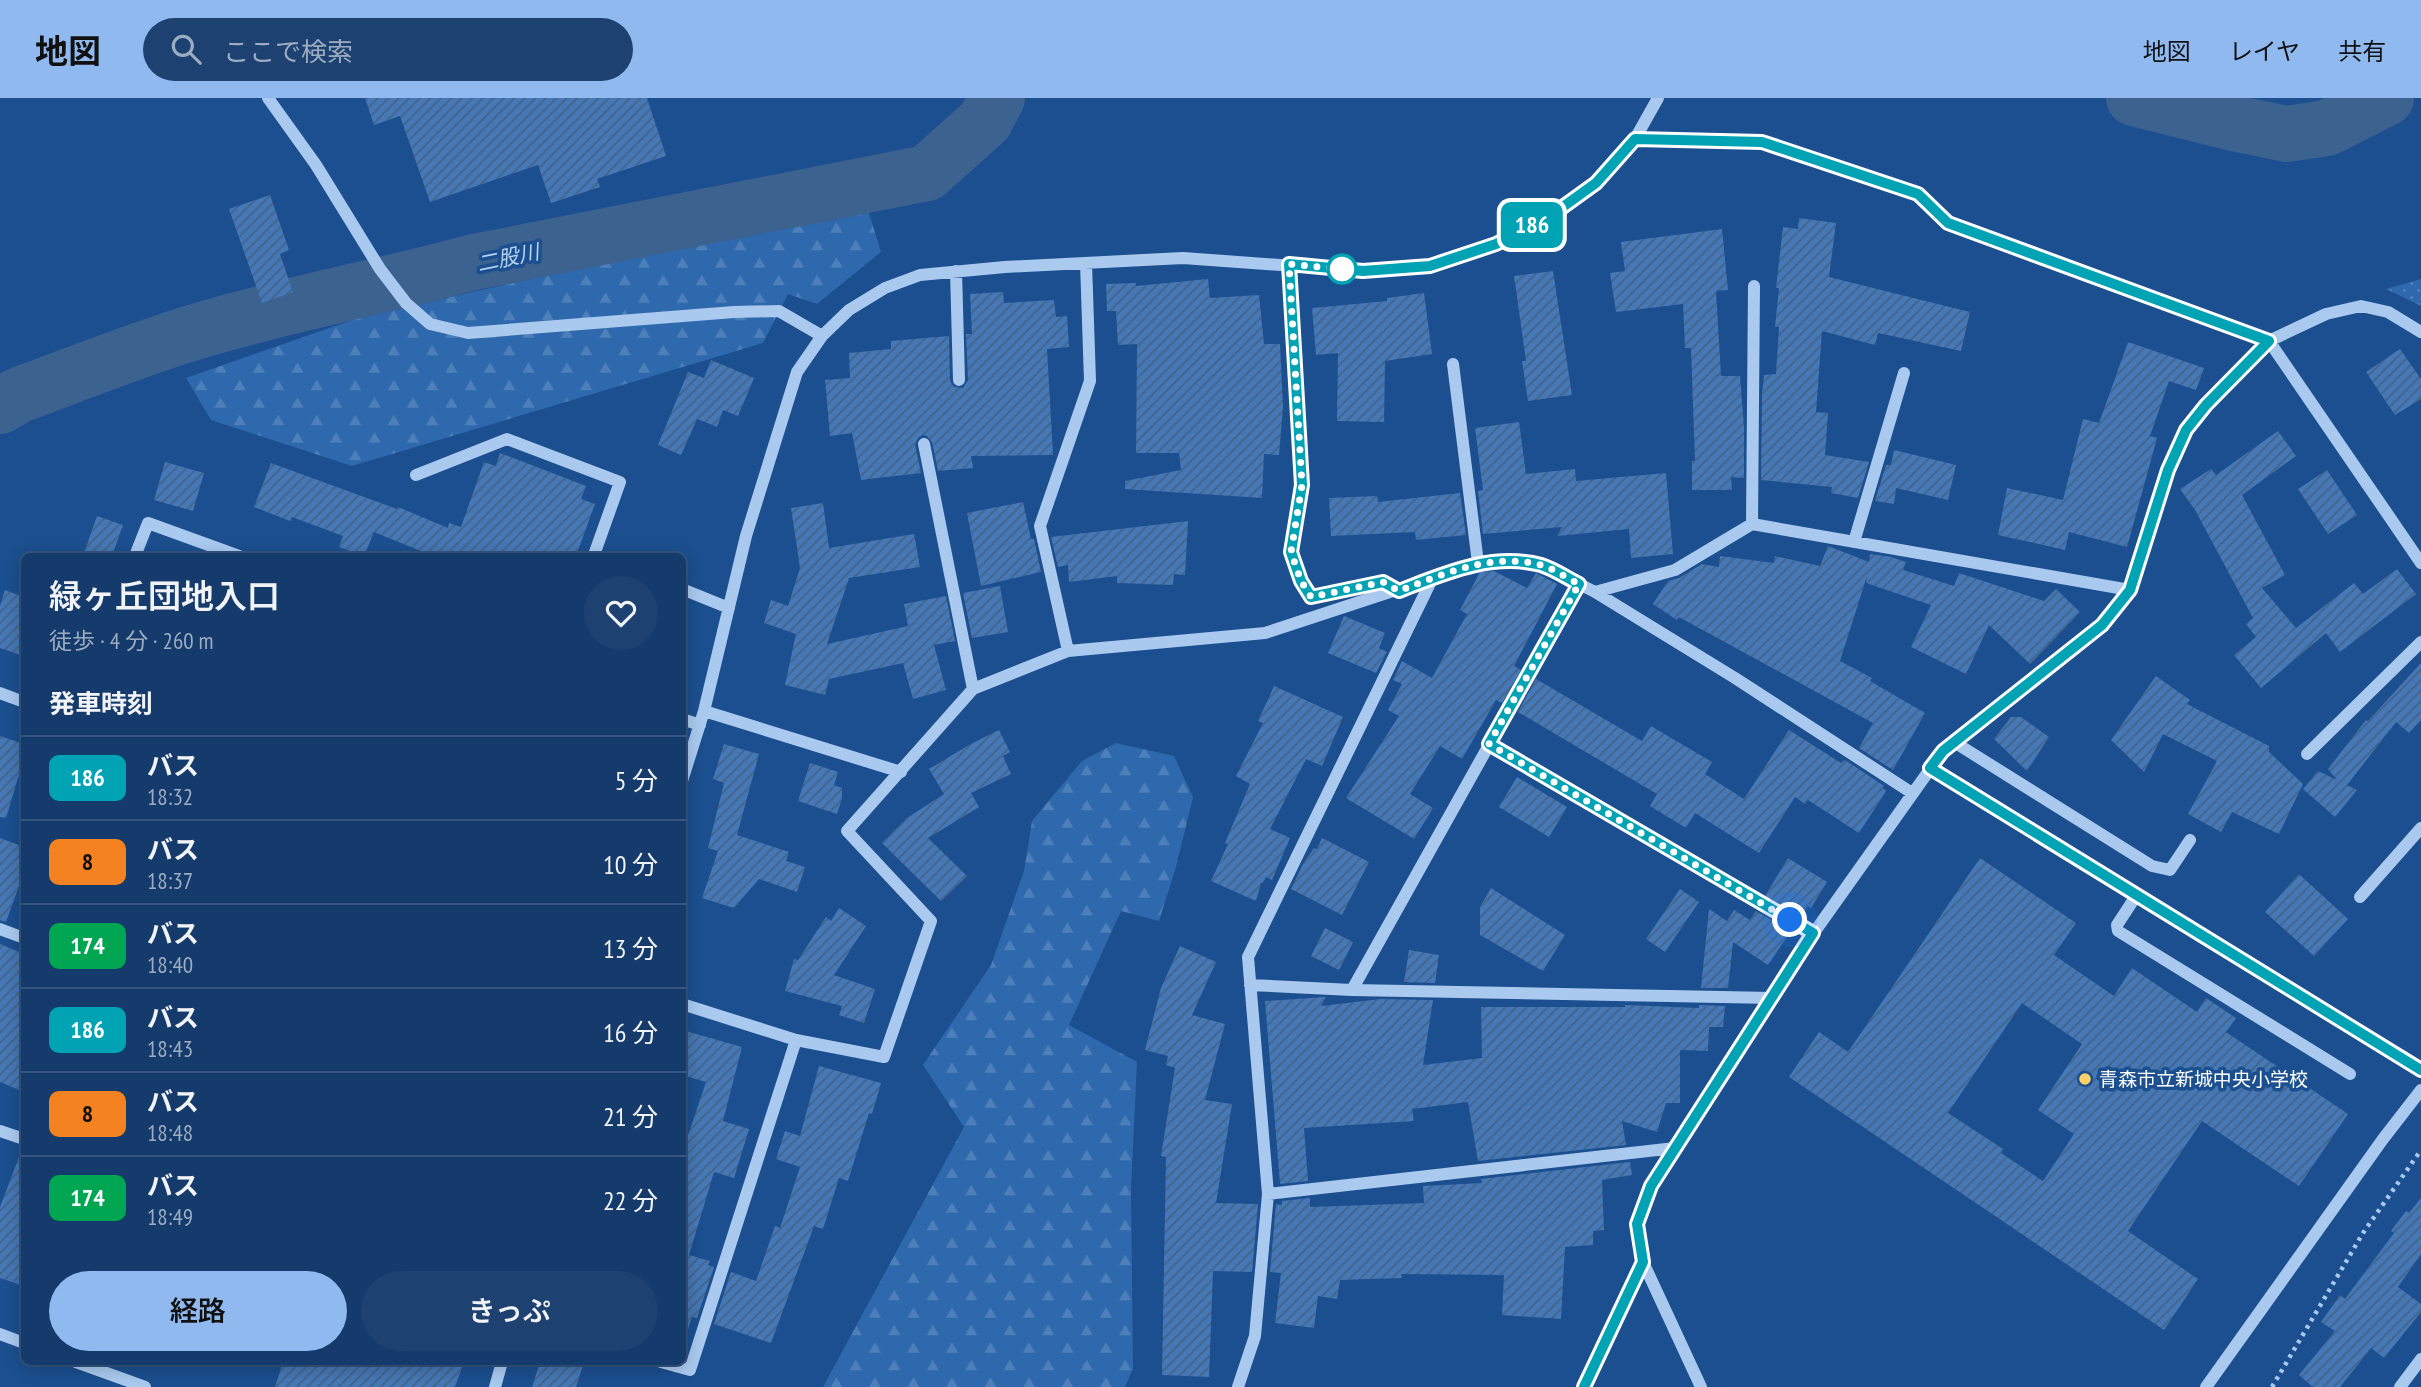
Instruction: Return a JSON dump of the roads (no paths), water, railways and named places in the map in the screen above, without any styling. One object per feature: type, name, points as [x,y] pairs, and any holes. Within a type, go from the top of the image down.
[{"type":"street","points":[[268,98],[316,165],[380,268],[406,303],[430,324],[468,333],[734,312],[779,311],[822,335]]},
{"type":"street","points":[[686,768],[704,711],[746,536],[797,372],[822,335],[849,310],[885,288],[920,275],[956,271],[1183,258],[1363,271],[1430,266],[1496,244],[1553,214],[1596,183],[1635,139],[1658,98]]},
{"type":"street","points":[[1635,139],[1762,142],[1918,194],[1948,223],[2269,341],[2421,563]]},
{"type":"street","points":[[1068,651],[1041,526],[1090,381],[1086,263]]},
{"type":"street","points":[[1289,264],[1302,485],[1291,552],[1301,581],[1311,597],[1383,582],[1399,591]]},
{"type":"street","points":[[956,271],[959,380]]},
{"type":"street","points":[[1752,524],[1754,286]]},
{"type":"street","points":[[1701,1387],[1643,1262],[1637,1224],[1651,1186],[1813,933],[1943,751],[2102,625],[2130,590],[2168,470],[2186,430],[2206,405],[2269,341],[2326,314],[2361,306],[2388,312],[2421,332]]},
{"type":"street","points":[[1454,365],[1478,563]]},
{"type":"street","points":[[1854,542],[1904,373]]},
{"type":"street","points":[[416,475],[507,439],[620,482],[595,553]]},
{"type":"street","points":[[924,444],[973,689]]},
{"type":"street","points":[[136,553],[148,523],[231,553]]},
{"type":"street","points":[[1595,592],[1675,570],[1752,524],[2130,590]]},
{"type":"street","points":[[686,1005],[796,1040],[884,1057],[931,921],[847,831],[973,689],[1068,651],[1265,633],[1478,563],[1521,561],[1544,566],[1595,592],[1735,678],[1912,793]]},
{"type":"street","points":[[1238,1387],[1255,1336],[1268,1194],[1248,957],[1433,578]]},
{"type":"street","points":[[1352,990],[1579,584]]},
{"type":"street","points":[[686,591],[729,608]]},
{"type":"street","points":[[2307,754],[2421,642]]},
{"type":"street","points":[[0,694],[21,701]]},
{"type":"street","points":[[704,711],[901,772]]},
{"type":"street","points":[[686,720],[700,725]]},
{"type":"street","points":[[1954,742],[2152,866],[2169,870],[2190,840]]},
{"type":"street","points":[[1489,744],[1813,933]]},
{"type":"street","points":[[1930,768],[2421,1070]]},
{"type":"street","points":[[2360,897],[2421,828]]},
{"type":"street","points":[[2136,896],[2117,925],[2118,931],[2350,1074]]},
{"type":"street","points":[[0,929],[21,937]]},
{"type":"street","points":[[1250,985],[1352,990],[1773,998]]},
{"type":"street","points":[[672,1365],[690,1370],[796,1040]]},
{"type":"street","points":[[2206,1387],[2421,1090]]},
{"type":"street","points":[[0,1131],[21,1138]]},
{"type":"street","points":[[1268,1194],[1675,1148]]},
{"type":"street","points":[[1584,1387],[1643,1262]]},
{"type":"street","points":[[0,1334],[21,1342]]},
{"type":"street","points":[[2400,1387],[2421,1359]]},
{"type":"street","points":[[84,1365],[145,1387]]},
{"type":"street","points":[[495,1387],[501,1365]]},
{"type":"waterway","name":"二股川","points":[[0,406],[19,395],[150,346],[264,313],[474,262],[927,173],[985,121],[997,98]]},
{"type":"waterway","points":[[2134,98],[2287,134],[2327,128],[2386,98]]},
{"type":"place","name":"青森市立新城中央小学校","points":[[2085,1079]]}]
